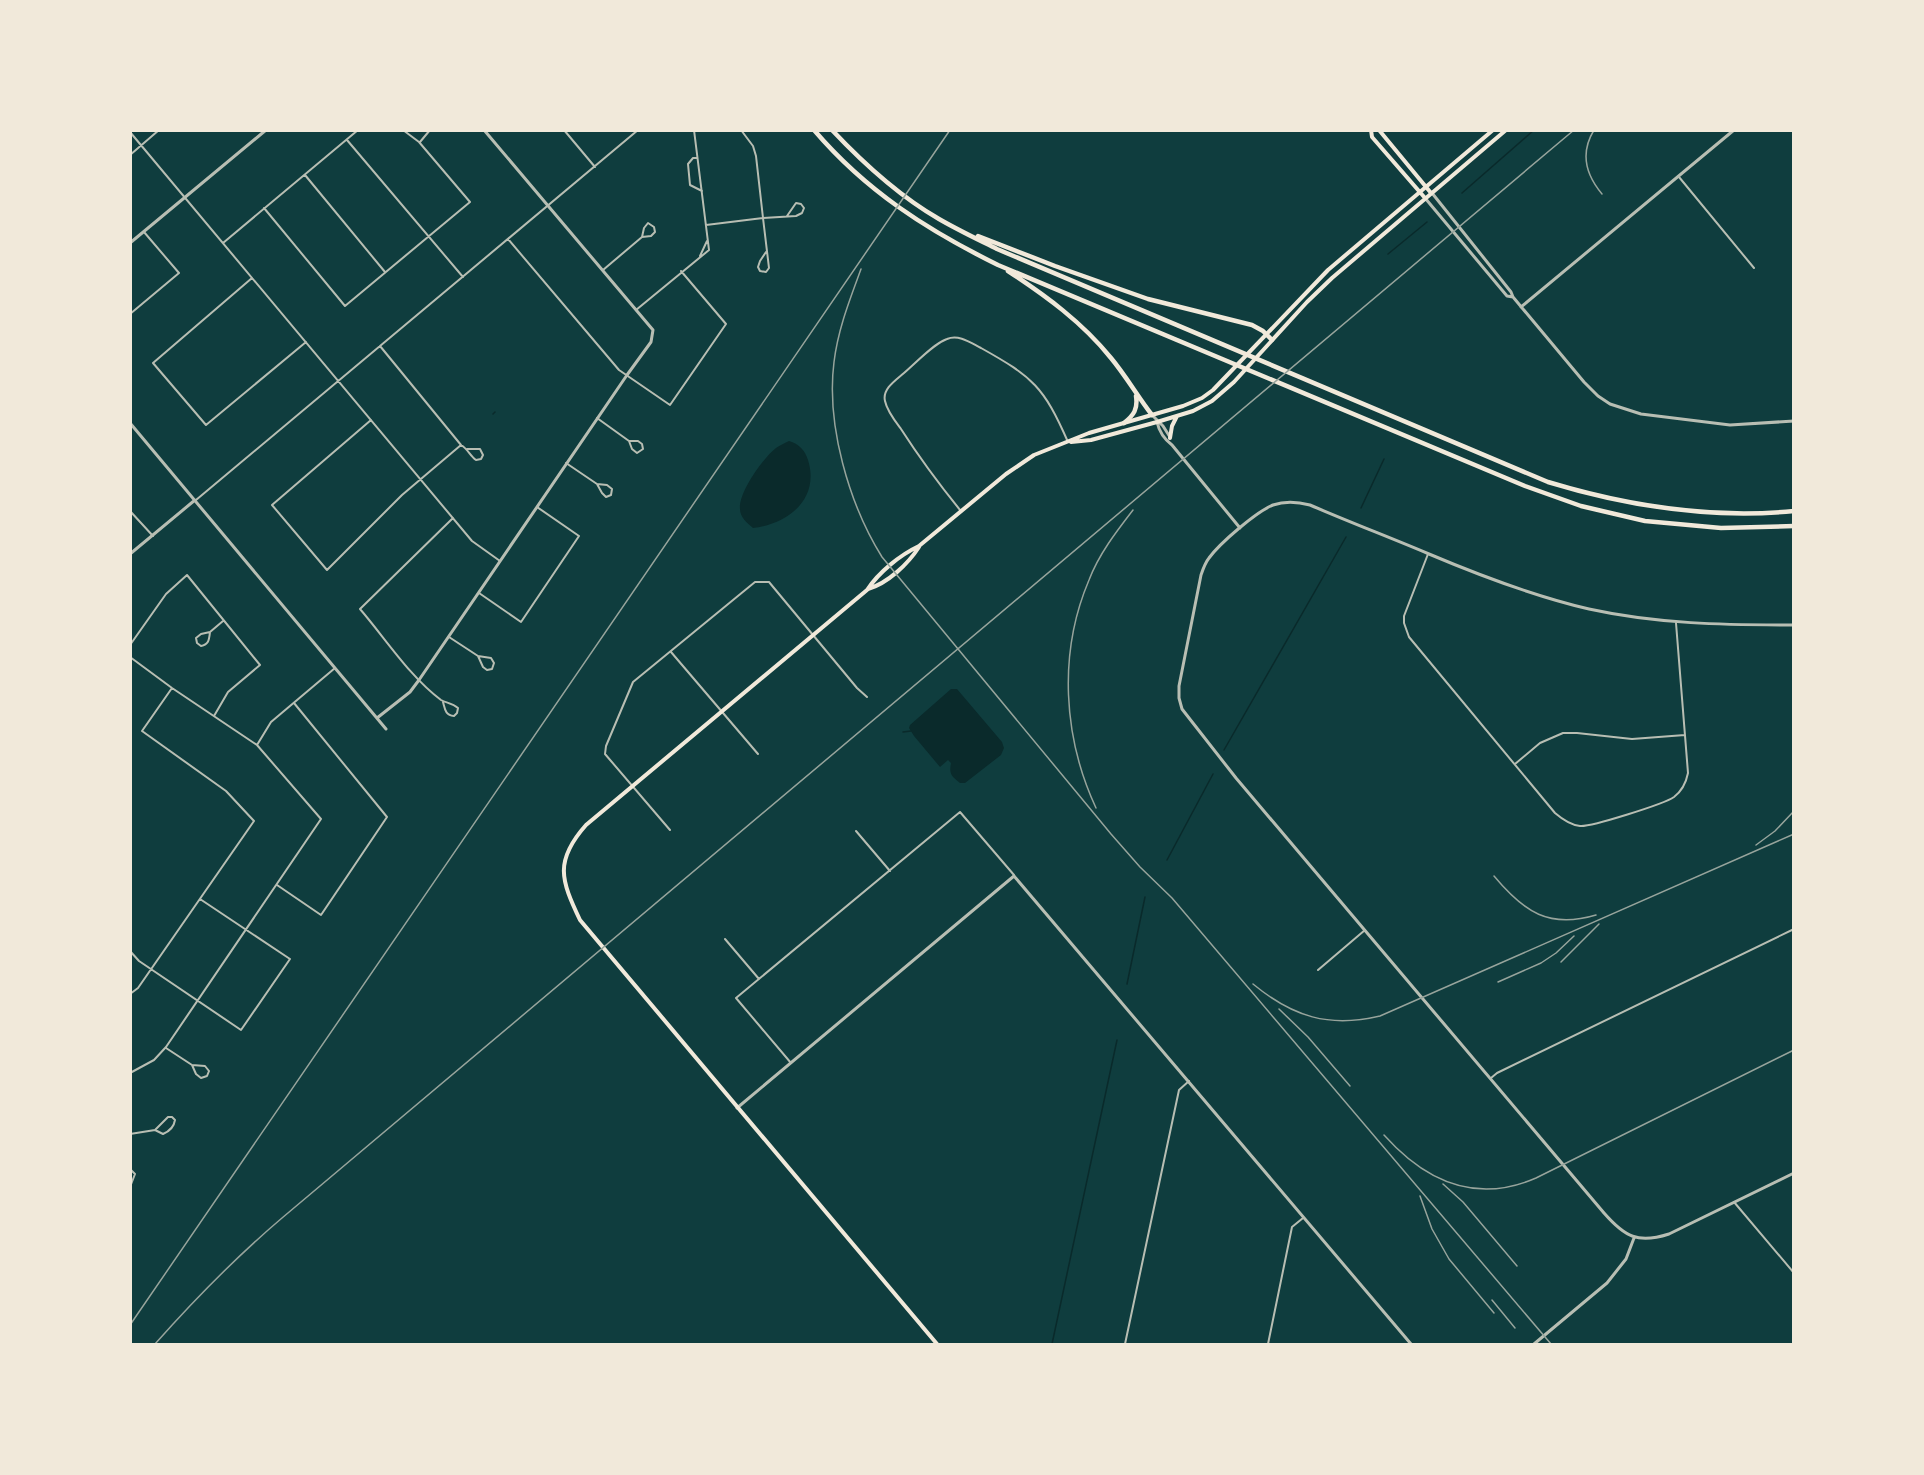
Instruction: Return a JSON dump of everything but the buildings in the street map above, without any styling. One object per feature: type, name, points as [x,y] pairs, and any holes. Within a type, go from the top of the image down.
[{"type":"highway","points":[[814,130],[838,158],[878,194],[939,234],[998,265],[1525,486],[1581,506],[1644,521],[1721,528],[1794,526]]},
{"type":"highway","points":[[832,130],[886,182],[921,207],[997,249],[1548,482],[1632,503],[1682,510],[1738,513],[1794,511]]},
{"type":"highway","points":[[958,229],[1158,302],[1252,326],[1272,340]]},
{"type":"highway","points":[[998,265],[1044,295],[1074,319],[1112,358],[1135,394],[1152,415]]},
{"type":"highway","points":[[1124,423],[1136,410],[1135,394]]},
{"type":"main road","points":[[1371,130],[1372,137],[1425,198]]},
{"type":"main road","points":[[1379,130],[1431,193]]},
{"type":"main road","points":[[867,590],[879,586],[911,559],[920,546],[1023,461],[1089,433],[1193,402],[1213,390],[1328,270],[1493,130]]},
{"type":"main road","points":[[1068,442],[1091,440],[1178,416],[1203,406],[1221,394],[1332,278],[1506,130]]},
{"type":"main road","points":[[1170,438],[1172,426],[1178,416]]},
{"type":"main road","points":[[920,546],[906,552],[873,580],[867,590],[586,825],[567,849],[563,866],[568,895],[580,921],[937,1344]]},
{"type":"street","points":[[130,155],[159,130]]},
{"type":"street","points":[[130,243],[266,130]]},
{"type":"street","points":[[223,243],[358,130]]},
{"type":"street","points":[[264,208],[345,306],[470,202],[419,142],[403,130]]},
{"type":"street","points":[[419,142],[430,130]]},
{"type":"street","points":[[377,718],[410,692],[419,680],[651,342],[653,330],[484,130]]},
{"type":"street","points":[[564,130],[595,167]]},
{"type":"street","points":[[130,554],[638,130]]},
{"type":"street","points":[[636,310],[700,256],[707,241],[694,130]]},
{"type":"street","points":[[741,130],[753,146],[756,156],[769,268],[765,272],[760,271],[758,267],[766,252]]},
{"type":"street","points":[[1521,307],[1734,130]]},
{"type":"street","points":[[130,132],[472,541],[500,561]]},
{"type":"street","points":[[347,140],[462,277]]},
{"type":"street","points":[[698,157],[693,158],[688,164],[690,185],[702,191]]},
{"type":"street","points":[[304,175],[385,272]]},
{"type":"street","points":[[1679,177],[1754,268]]},
{"type":"street","points":[[1431,193],[1521,307],[1598,396],[1624,410],[1641,414],[1730,425],[1794,421]]},
{"type":"street","points":[[1425,198],[1507,296],[1513,297]]},
{"type":"street","points":[[706,225],[796,216],[802,213],[804,208],[801,204],[796,203],[787,216]]},
{"type":"street","points":[[602,270],[642,237],[651,236],[655,232],[654,227],[648,224],[644,228],[642,237]]},
{"type":"street","points":[[130,314],[179,273],[144,232]]},
{"type":"street","points":[[508,239],[619,370],[670,405],[726,324],[681,271]]},
{"type":"street","points":[[252,278],[153,363],[206,425],[306,342]]},
{"type":"street","points":[[961,511],[917,454],[884,400],[886,390],[893,382],[937,345],[954,337],[962,339],[1021,371],[1040,388],[1068,442]]},
{"type":"street","points":[[380,346],[461,445],[467,449],[471,457],[476,460],[481,459],[483,455],[480,449],[467,449]]},
{"type":"street","points":[[1152,415],[1163,426],[1172,445]]},
{"type":"street","points":[[597,418],[629,441],[632,449],[637,453],[643,449],[642,444],[638,441],[629,441]]},
{"type":"street","points":[[371,420],[272,505],[327,570],[402,495],[461,445]]},
{"type":"street","points":[[1157,422],[1158,429],[1167,441],[1240,528]]},
{"type":"street","points":[[130,423],[386,729]]},
{"type":"street","points":[[566,463],[597,484],[606,497],[611,495],[612,489],[607,485],[597,484]]},
{"type":"street","points":[[1794,625],[1723,626],[1676,623],[1591,609],[1536,595],[1475,574],[1302,503],[1281,503],[1272,506],[1240,528],[1208,559],[1201,575],[1179,686],[1182,709],[1236,778],[1615,1226],[1634,1238],[1656,1238],[1669,1234],[1794,1173]]},
{"type":"street","points":[[479,593],[521,622],[579,536],[537,507]]},
{"type":"street","points":[[130,511],[153,536]]},
{"type":"street","points":[[443,702],[445,711],[450,715],[454,716],[457,713],[458,708],[443,702],[419,680],[360,609],[453,518]]},
{"type":"street","points":[[1428,554],[1406,608],[1404,622],[1408,637],[1563,819],[1576,825],[1591,825],[1670,799],[1683,787],[1688,773],[1676,623]]},
{"type":"street","points":[[130,645],[166,594],[187,575],[260,665],[228,692],[214,716]]},
{"type":"street","points":[[670,830],[605,754],[606,746],[633,682],[755,582],[769,582],[867,697]]},
{"type":"street","points":[[210,632],[206,645],[201,646],[196,643],[196,638],[201,634],[210,632],[224,621]]},
{"type":"street","points":[[449,637],[478,656],[491,658],[494,663],[492,669],[487,670],[483,667],[478,656]]},
{"type":"street","points":[[671,652],[758,754]]},
{"type":"street","points":[[130,657],[257,745],[321,819],[165,1047],[154,1060],[130,1073]]},
{"type":"street","points":[[257,745],[272,722],[335,668]]},
{"type":"street","points":[[130,994],[138,988],[254,821],[226,792],[142,731],[172,688]]},
{"type":"street","points":[[277,885],[321,915],[387,816],[294,703]]},
{"type":"street","points":[[1515,764],[1540,743],[1563,733],[1577,732],[1632,739],[1685,735]]},
{"type":"street","points":[[790,1063],[736,998],[960,812],[1411,1344]]},
{"type":"street","points":[[856,831],[890,871]]},
{"type":"street","points":[[737,1108],[1014,876]]},
{"type":"street","points":[[130,951],[139,961],[241,1030],[290,959],[199,899]]},
{"type":"street","points":[[1491,1078],[1497,1073],[1794,928]]},
{"type":"street","points":[[1318,970],[1365,930]]},
{"type":"street","points":[[725,939],[759,979]]},
{"type":"street","points":[[165,1047],[192,1065],[206,1066],[209,1071],[207,1076],[201,1078],[196,1074],[192,1065]]},
{"type":"street","points":[[1125,1344],[1179,1090],[1189,1081]]},
{"type":"street","points":[[130,1134],[155,1130],[163,1134],[170,1132],[175,1120],[168,1117],[155,1130]]},
{"type":"street","points":[[130,1169],[135,1174],[130,1187]]},
{"type":"street","points":[[1734,1202],[1794,1273]]},
{"type":"street","points":[[1268,1344],[1292,1227],[1303,1218]]},
{"type":"street","points":[[1534,1344],[1607,1283],[1626,1259],[1634,1238]]},
{"type":"water","points":[[789,441],[805,453],[811,474],[810,486],[798,507],[789,515],[778,521],[753,528],[744,520],[740,512],[743,494],[752,476],[765,460],[776,448]]},
{"type":"water","points":[[951,689],[957,689],[1002,742],[1004,748],[1001,755],[965,783],[960,783],[953,776],[951,763],[948,760],[940,767],[909,728]]},
{"type":"waterway","points":[[1462,193],[1534,130]]},
{"type":"waterway","points":[[1388,254],[1427,222]]},
{"type":"waterway","points":[[1361,508],[1384,459]]},
{"type":"waterway","points":[[1224,750],[1346,537]]},
{"type":"waterway","points":[[903,732],[911,731]]},
{"type":"waterway","points":[[1167,860],[1213,774]]},
{"type":"waterway","points":[[1127,984],[1145,897]]},
{"type":"waterway","points":[[1052,1344],[1117,1040]]},
{"type":"railway","points":[[130,1325],[950,130]]},
{"type":"railway","points":[[155,1344],[216,1279],[282,1218],[1574,130]]},
{"type":"railway","points":[[1594,130],[1587,147],[1587,164],[1592,179],[1602,194]]},
{"type":"railway","points":[[861,269],[838,338],[832,386],[833,412],[850,489],[859,513],[882,557],[1111,834],[1172,898],[1551,1344]]},
{"type":"railway","points":[[1096,808],[1085,781],[1071,724],[1068,695],[1072,636],[1079,608],[1093,570],[1108,544],[1133,510]]},
{"type":"railway","points":[[1756,845],[1775,831],[1794,811]]},
{"type":"railway","points":[[1253,984],[1283,1005],[1312,1017],[1344,1021],[1380,1016],[1794,834]]},
{"type":"railway","points":[[1494,876],[1516,899],[1539,914],[1564,920],[1596,915]]},
{"type":"railway","points":[[1561,962],[1599,924]]},
{"type":"railway","points":[[1498,982],[1541,963],[1574,936]]},
{"type":"railway","points":[[1279,1009],[1308,1037],[1350,1086]]},
{"type":"railway","points":[[1384,1135],[1417,1165],[1453,1184],[1493,1189],[1514,1186],[1536,1178],[1794,1050]]},
{"type":"railway","points":[[1443,1184],[1463,1202],[1517,1266]]},
{"type":"railway","points":[[1420,1196],[1432,1229],[1449,1259],[1494,1313]]},
{"type":"railway","points":[[1492,1300],[1515,1328]]}]
